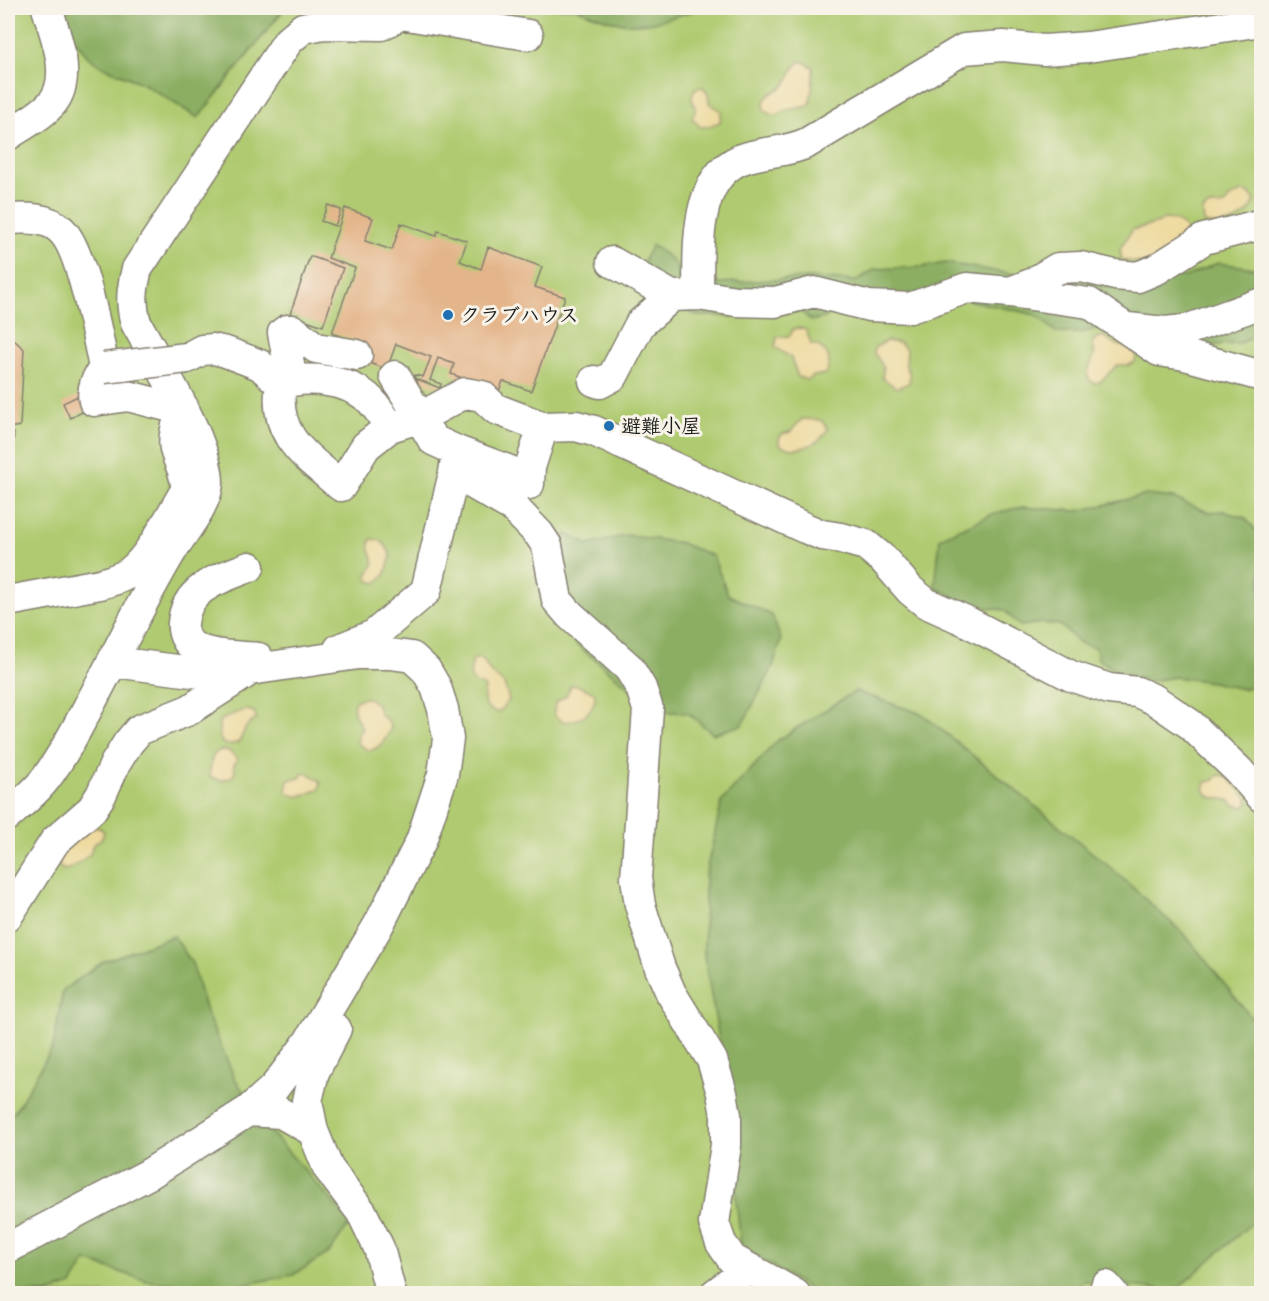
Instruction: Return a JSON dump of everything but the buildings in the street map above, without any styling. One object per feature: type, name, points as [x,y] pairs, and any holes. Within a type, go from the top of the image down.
[{"type":"street","points":[[8,135],[53,102],[60,87],[62,71],[47,8]]},
{"type":"street","points":[[8,814],[32,795],[63,753],[114,662],[151,584],[207,495],[207,470],[183,407],[136,323],[131,308],[132,288],[137,268],[288,41],[303,28],[323,24],[381,26],[400,14],[528,35]]},
{"type":"street","points":[[594,381],[600,383],[613,376],[640,324],[685,296],[700,238],[705,202],[712,184],[724,170],[746,157],[796,148],[807,143],[964,49],[1003,46],[1044,50],[1088,47],[1262,21]]},
{"type":"street","points":[[8,219],[38,219],[50,223],[60,228],[73,245],[93,315],[104,368],[96,380],[94,401],[128,396],[162,405],[183,407]]},
{"type":"street","points":[[1010,291],[1031,284],[1058,268],[1081,267],[1138,277],[1157,269],[1204,239],[1262,224]]},
{"type":"street","points":[[612,262],[685,296],[736,301],[775,302],[814,292],[869,306],[889,309],[910,308],[967,288],[1010,291],[1089,303],[1106,313],[1122,328],[1159,351],[1185,355],[1262,376]]},
{"type":"street","points":[[1122,328],[1164,332],[1186,330],[1262,303]]},
{"type":"street","points":[[357,355],[316,348],[293,330],[283,333],[287,382],[278,401],[281,421],[286,432],[311,460],[341,486],[366,446],[390,427],[419,418],[465,393],[482,396],[496,409],[543,427],[576,426],[594,431],[822,535],[841,537],[866,545],[884,560],[910,590],[927,603],[1071,676],[1109,689],[1137,692],[1155,700],[1190,724],[1262,796]]},
{"type":"street","points":[[104,368],[187,358],[202,350],[213,349],[260,364],[287,382],[304,379],[334,382],[355,391],[367,397],[390,427]]},
{"type":"street","points":[[395,376],[433,440],[456,462],[513,507],[539,534],[547,546],[557,600],[570,615],[629,668],[641,688],[648,709],[636,878],[640,906],[648,934],[671,993],[711,1060],[722,1093],[726,1115],[726,1145],[714,1223],[721,1243],[732,1259],[795,1293]]},
{"type":"street","points":[[8,601],[114,580],[130,572],[143,560],[186,490],[186,478],[174,447],[176,428],[183,407]]},
{"type":"street","points":[[456,462],[510,471],[529,484],[530,467],[543,427]]},
{"type":"street","points":[[249,567],[212,582],[192,597],[185,608],[182,628],[185,638],[194,647],[219,654],[306,662],[374,635],[426,591],[456,462]]},
{"type":"street","points":[[8,1248],[150,1174],[248,1111],[274,1088],[308,1042],[378,926],[421,841],[443,774],[448,740],[443,709],[436,687],[426,670],[412,657],[358,654],[216,675],[114,662]]},
{"type":"street","points":[[8,915],[55,841],[92,809],[115,764],[139,730],[189,710],[254,668]]},
{"type":"street","points":[[378,926],[363,979],[314,1072],[307,1101],[313,1131],[328,1168],[362,1213],[379,1248],[392,1293]]},
{"type":"street","points":[[248,1111],[281,1113],[313,1131]]},
{"type":"street","points":[[715,1293],[749,1269]]},
{"type":"green space","points":[[8,8],[1261,8],[1261,1293],[8,1294]]},
{"type":"green space","points":[[58,8],[289,8],[284,9],[198,118],[144,84],[99,65],[87,56],[63,23]]},
{"type":"green space","points":[[576,8],[701,8],[661,20],[629,24]]},
{"type":"green space","points":[[652,245],[670,258],[688,279],[719,283],[809,278],[856,281],[875,269],[922,267],[946,263],[1024,276],[1093,274],[1185,277],[1218,263],[1261,269],[1261,335],[1237,344],[1170,347],[1108,325],[1082,333],[1057,333],[1036,315],[963,299],[835,304],[827,317],[811,321],[802,312],[698,316],[631,285]]},
{"type":"green space","points":[[1146,495],[1173,498],[1208,512],[1223,511],[1245,518],[1261,536],[1261,684],[1242,689],[1175,677],[1151,681],[1121,674],[1098,659],[1096,648],[1080,643],[1060,625],[1042,623],[1020,626],[1004,610],[983,607],[965,608],[953,596],[935,588],[940,538],[995,513],[1022,507],[1078,511]]},
{"type":"green space","points":[[567,534],[589,545],[626,535],[681,543],[713,556],[728,595],[772,615],[781,640],[772,669],[742,725],[713,734],[688,713],[658,711],[577,645],[552,611],[541,565]]},
{"type":"green space","points":[[855,691],[922,714],[1111,868],[1186,936],[1255,1022],[1262,1069],[1261,1215],[1175,1291],[1084,1281],[1064,1293],[815,1293],[741,1246],[720,1044],[704,956],[705,876],[722,801],[778,740]]},
{"type":"green space","points":[[174,936],[192,963],[206,1012],[235,1079],[268,1129],[351,1222],[329,1253],[293,1275],[221,1289],[147,1281],[86,1261],[72,1285],[48,1293],[8,1293],[8,1120],[53,1047],[63,990],[104,961]]},
{"type":"sand","points":[[802,61],[813,67],[810,105],[786,110],[778,115],[764,110],[764,102],[770,94],[785,85],[794,68]]},
{"type":"sand","points":[[703,87],[708,94],[709,103],[721,111],[720,122],[700,127],[692,118],[696,108],[692,95],[696,88]]},
{"type":"sand","points":[[1242,192],[1248,193],[1255,200],[1252,207],[1241,218],[1227,223],[1204,223],[1203,211],[1205,209],[1210,206],[1225,205],[1229,198]]},
{"type":"sand","points":[[1164,219],[1180,224],[1186,229],[1188,237],[1148,264],[1122,260],[1120,249],[1132,230],[1159,223]]},
{"type":"sand","points":[[793,329],[806,330],[811,344],[825,351],[829,359],[825,374],[807,380],[798,377],[791,358],[775,347],[777,337],[790,336]]},
{"type":"sand","points":[[1103,336],[1118,345],[1133,349],[1136,355],[1135,362],[1129,365],[1117,365],[1100,382],[1094,383],[1089,380],[1088,374],[1094,354],[1092,343]]},
{"type":"sand","points":[[887,341],[900,343],[907,350],[906,366],[910,375],[909,383],[897,388],[882,378],[883,367],[874,353],[875,347]]},
{"type":"sand","points":[[802,419],[821,420],[828,429],[819,440],[806,447],[792,449],[779,444],[782,434],[790,432]]},
{"type":"sand","points":[[371,539],[382,542],[391,556],[385,575],[376,583],[369,581],[367,575],[374,563],[370,547]]},
{"type":"sand","points":[[479,658],[484,660],[490,672],[504,685],[509,700],[499,712],[487,707],[484,701],[485,687],[475,683],[471,678],[473,660]]},
{"type":"sand","points":[[571,685],[577,685],[595,693],[595,700],[586,714],[575,720],[563,722],[554,715],[555,703],[566,696]]},
{"type":"sand","points":[[368,698],[377,704],[380,715],[387,720],[391,728],[383,742],[377,748],[369,751],[357,743],[362,728],[355,715],[354,705],[355,701]]},
{"type":"sand","points":[[247,710],[254,712],[257,718],[246,727],[239,742],[230,745],[223,744],[220,738],[219,722]]},
{"type":"sand","points":[[222,750],[229,751],[237,759],[232,777],[221,781],[209,776],[213,756]]},
{"type":"sand","points":[[308,773],[321,782],[319,789],[298,796],[286,792],[288,780],[300,778],[302,774]]},
{"type":"sand","points":[[1219,775],[1226,776],[1248,798],[1248,804],[1243,807],[1228,800],[1210,797],[1204,790],[1206,782],[1212,781]]},
{"type":"sand","points":[[93,827],[99,827],[104,832],[102,838],[92,846],[91,853],[69,869],[61,868],[59,849]]},
{"type":"place","name":"クラブハウス","points":[[448,315]]},
{"type":"place","name":"避難小屋","points":[[609,426]]}]
